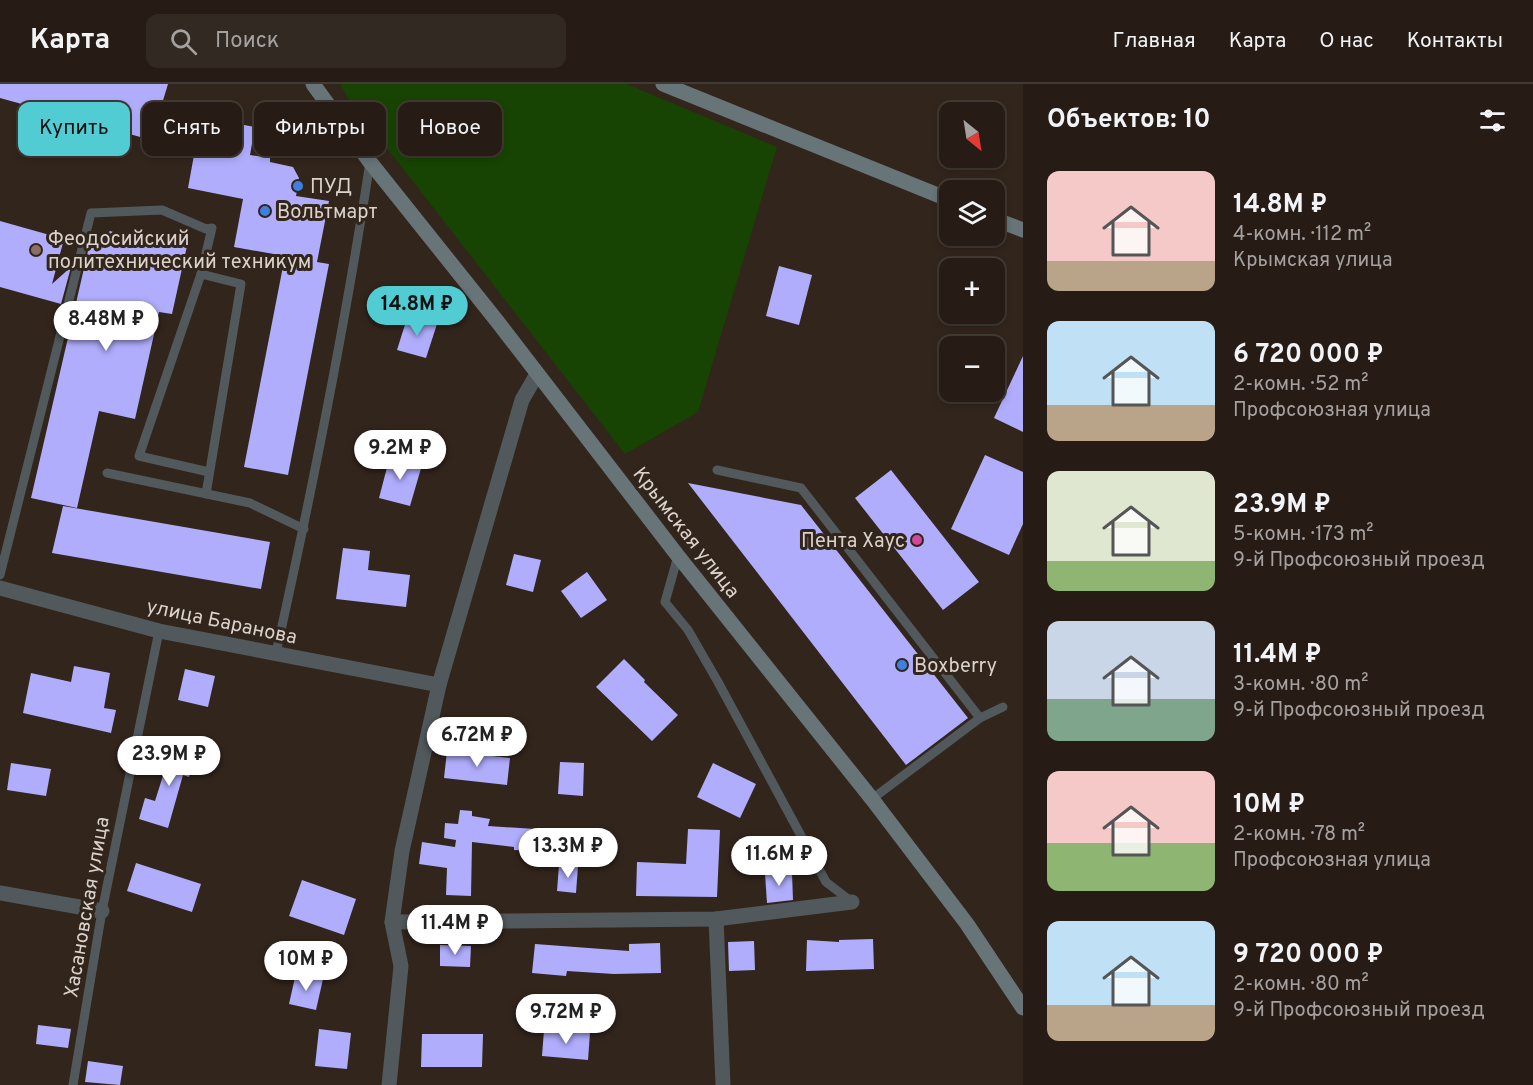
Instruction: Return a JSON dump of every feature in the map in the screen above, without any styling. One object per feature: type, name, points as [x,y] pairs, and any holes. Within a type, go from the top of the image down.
[{"type":"main road","name":"Крымская улица","points":[[313,84],[370,162],[678,556],[872,799],[967,924],[1023,1008]]},
{"type":"main road","points":[[663,84],[939,196]]},
{"type":"main road","points":[[1005,223],[1023,230]]},
{"type":"street","points":[[389,1085],[400,966],[392,922],[402,851],[439,685],[522,400],[537,374]]},
{"type":"street","name":"улица Баранова","points":[[0,588],[159,631],[439,685]]},
{"type":"street","points":[[0,893],[102,911]]},
{"type":"street","points":[[392,922],[716,919],[852,902]]},
{"type":"street","points":[[716,919],[723,1085]]},
{"type":"lane","points":[[276,653],[304,529],[356,253],[370,162]]},
{"type":"lane","points":[[0,575],[91,213],[162,210],[206,229],[212,228],[201,274],[139,456],[209,472]]},
{"type":"lane","points":[[201,274],[241,284],[206,494]]},
{"type":"lane","points":[[717,470],[801,488],[980,718]]},
{"type":"lane","points":[[107,473],[250,503],[304,529]]},
{"type":"lane","points":[[678,556],[665,602],[687,630],[718,682],[826,882],[852,902]]},
{"type":"lane","name":"Хасановская улица","points":[[73,1085],[102,911],[159,631]]},
{"type":"lane","points":[[872,799],[980,718],[1003,707]]},
{"type":"green space","points":[[340,84],[626,84],[777,147],[698,412],[625,454],[386,147],[386,102],[351,102]]},
{"type":"building","points":[[0,84],[168,84],[163,102],[142,102],[142,137],[130,134],[130,102],[18,103],[0,98]]},
{"type":"building","points":[[242,125],[254,127],[250,155],[270,158],[270,162],[293,167],[299,178],[296,196],[329,201],[317,262],[329,264],[288,475],[244,467],[285,256],[234,247],[243,199],[188,188],[194,156],[242,156]]},
{"type":"building","points":[[0,221],[64,239],[52,284],[71,267],[61,304],[0,287]]},
{"type":"building","points":[[110,231],[136,239],[137,235],[187,246],[172,314],[159,312],[135,419],[99,411],[77,508],[31,498],[88,251]]},
{"type":"building","points":[[779,266],[812,275],[799,325],[766,316]]},
{"type":"building","points":[[408,315],[437,324],[426,358],[397,350]]},
{"type":"building","points":[[1023,356],[1023,432],[994,418],[1001,402],[1005,402],[1005,394]]},
{"type":"building","points":[[985,455],[1023,472],[1023,524],[1009,555],[951,529]]},
{"type":"building","points":[[390,456],[422,465],[410,506],[379,498]]},
{"type":"building","name":"Пента Хаус","points":[[891,470],[979,582],[943,610],[855,498]]},
{"type":"building","points":[[688,483],[801,505],[968,718],[906,765]]},
{"type":"building","points":[[63,506],[270,542],[261,589],[52,553]]},
{"type":"building","points":[[343,548],[370,551],[368,570],[410,575],[406,607],[336,599]]},
{"type":"building","points":[[514,554],[541,560],[533,592],[506,585]]},
{"type":"building","points":[[587,572],[607,600],[581,618],[561,591]]},
{"type":"building","points":[[624,659],[678,715],[652,741],[596,687]]},
{"type":"building","points":[[74,666],[110,673],[104,708],[116,710],[111,733],[23,713],[31,673],[71,682]]},
{"type":"building","points":[[185,669],[215,676],[208,707],[178,700]]},
{"type":"building","points":[[173,744],[197,752],[189,777],[183,775],[168,828],[139,819],[145,798],[155,801]]},
{"type":"building","points":[[447,751],[510,758],[507,785],[444,778]]},
{"type":"building","points":[[560,762],[584,763],[583,796],[558,794]]},
{"type":"building","points":[[11,763],[51,769],[46,796],[7,790]]},
{"type":"building","points":[[713,763],[756,784],[740,818],[697,797]]},
{"type":"building","points":[[460,810],[472,811],[472,816],[490,819],[488,826],[536,829],[534,851],[514,850],[514,847],[472,842],[471,896],[446,895],[447,868],[419,864],[422,842],[455,847],[456,840],[444,838],[445,823],[458,824]]},
{"type":"building","points":[[688,829],[720,830],[717,897],[636,896],[637,862],[686,864]]},
{"type":"building","points":[[136,863],[201,884],[192,912],[127,891]]},
{"type":"building","points":[[559,865],[578,866],[576,893],[557,891]]},
{"type":"building","points":[[792,873],[793,900],[767,903],[765,874]]},
{"type":"building","points":[[302,880],[356,899],[344,935],[289,916]]},
{"type":"building","points":[[873,939],[874,969],[806,971],[807,940],[839,942],[839,940]]},
{"type":"building","points":[[754,941],[755,970],[729,971],[728,942]]},
{"type":"building","points":[[660,943],[661,973],[614,974],[567,971],[566,976],[532,973],[535,944],[629,951],[629,944]]},
{"type":"building","points":[[440,945],[471,946],[470,967],[440,966]]},
{"type":"building","points":[[296,973],[323,979],[316,1010],[289,1004]]},
{"type":"building","points":[[38,1025],[71,1029],[68,1048],[36,1044]]},
{"type":"building","points":[[319,1029],[351,1033],[347,1069],[315,1066]]},
{"type":"building","points":[[544,1030],[590,1033],[588,1060],[542,1056]]},
{"type":"building","points":[[422,1034],[483,1034],[482,1067],[421,1067]]},
{"type":"building","points":[[88,1061],[123,1066],[120,1085],[85,1082]]},
{"type":"place","name":"ПУД","points":[[298,186]]},
{"type":"place","name":"Вольтмарт","points":[[265,211]]},
{"type":"place","name":"Феодосийский политехнический техникум","points":[[36,250]]},
{"type":"place","name":"Пента Хаус","points":[[917,540]]},
{"type":"place","name":"Boxberry","points":[[902,665]]}]
